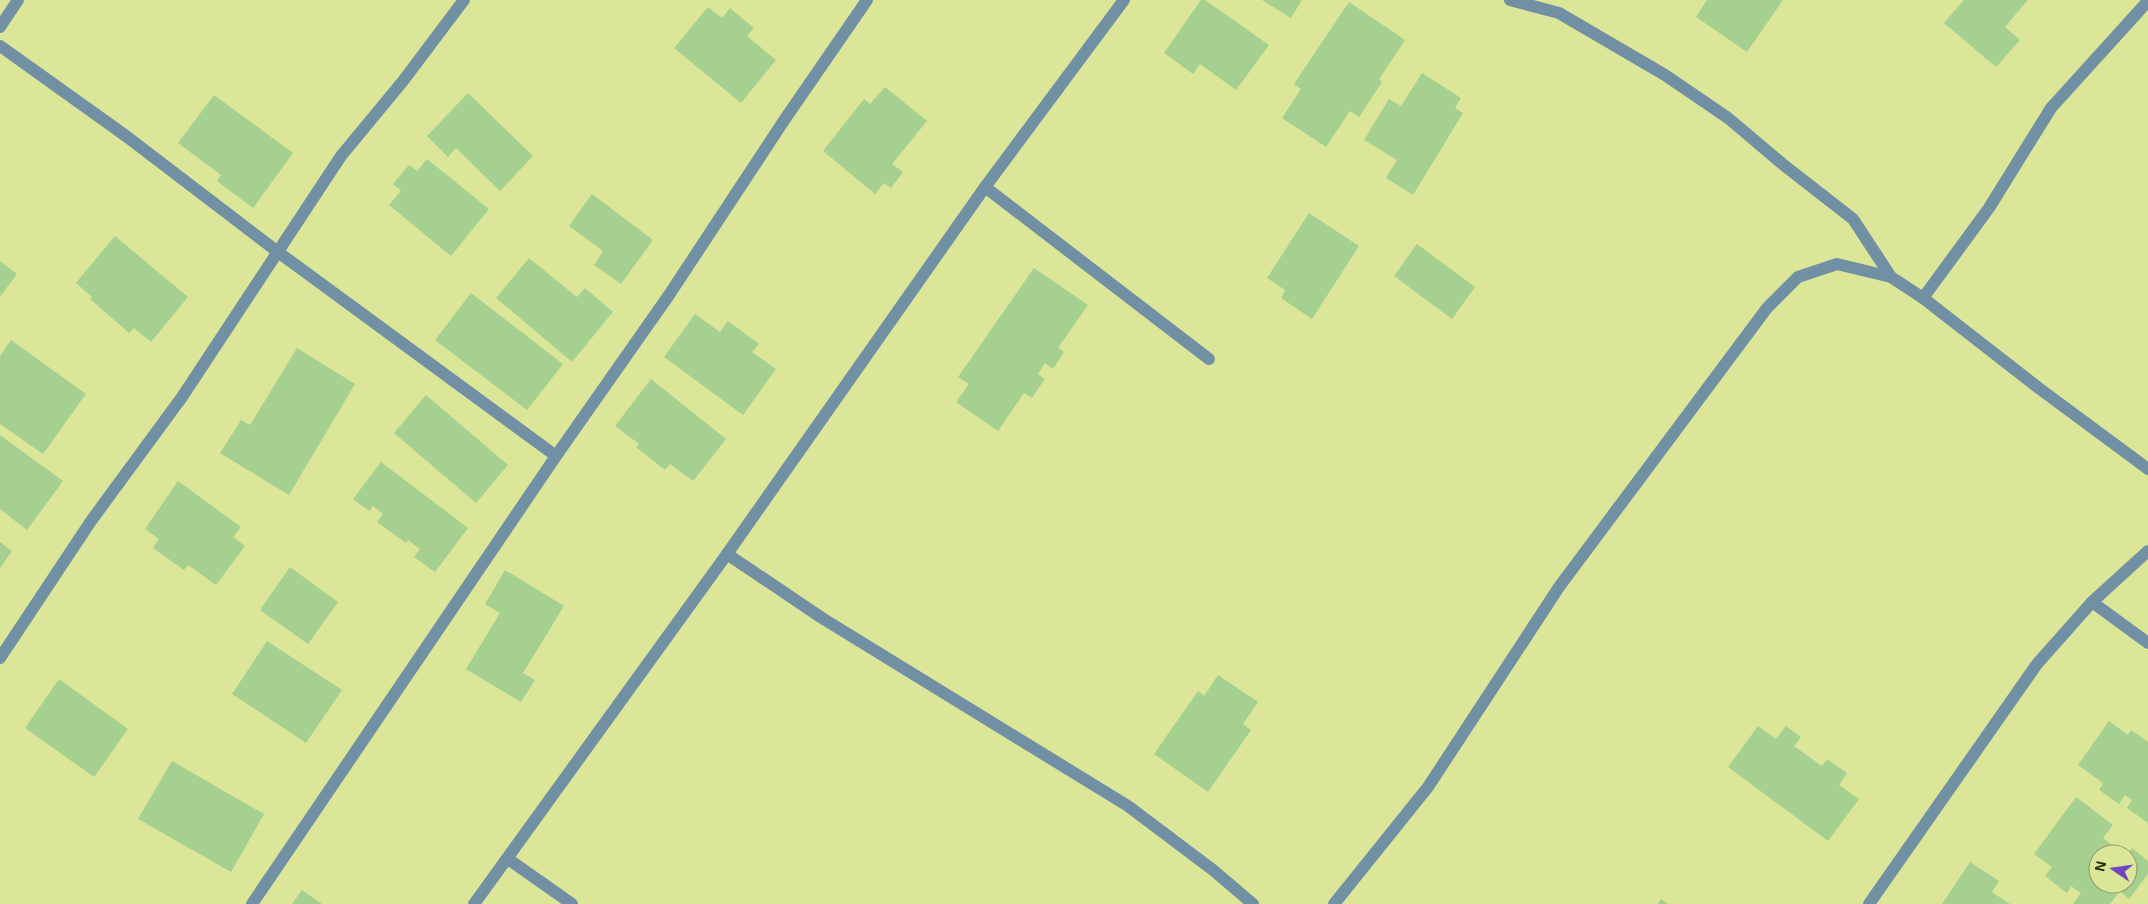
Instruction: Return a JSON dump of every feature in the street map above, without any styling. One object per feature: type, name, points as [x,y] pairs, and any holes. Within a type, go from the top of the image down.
[{"type":"street","points":[[0,27],[18,0]]},
{"type":"street","points":[[0,658],[91,521],[182,397],[341,156],[403,80],[464,0]]},
{"type":"street","points":[[252,904],[556,456],[669,295],[785,119],[867,0]]},
{"type":"street","points":[[474,904],[727,554],[985,187],[1124,0]]},
{"type":"street","points":[[1510,0],[1559,13],[1665,74],[1728,118],[1785,166],[1854,219],[1892,278]]},
{"type":"street","points":[[1924,298],[1989,208],[2051,108],[2148,1]]},
{"type":"street","points":[[0,46],[126,136],[278,252],[556,456]]},
{"type":"street","points":[[985,187],[1209,359]]},
{"type":"street","points":[[1334,904],[1428,786],[1559,587],[1768,308],[1798,277],[1837,264],[1892,278],[1924,298],[2040,389],[2148,469]]},
{"type":"street","points":[[1869,904],[2037,664],[2092,602],[2148,551]]},
{"type":"street","points":[[727,554],[822,618],[1128,806],[1213,870],[1253,904]]},
{"type":"street","points":[[2092,602],[2148,642]]},
{"type":"street","points":[[508,859],[572,904]]},
{"type":"building","points":[[1201,0],[1205,0],[1269,45],[1236,90],[1200,64],[1193,74],[1164,53]]},
{"type":"building","points":[[1262,0],[1302,0],[1291,18]]},
{"type":"building","points":[[1707,0],[1783,0],[1747,52],[1696,17]]},
{"type":"building","points":[[1964,0],[2028,0],[2005,27],[2020,40],[1996,67],[1944,23]]},
{"type":"building","points":[[1349,2],[1405,40],[1379,79],[1382,82],[1359,117],[1350,111],[1326,147],[1282,118],[1301,89],[1294,84]]},
{"type":"building","points":[[708,7],[722,18],[730,8],[754,28],[747,36],[776,60],[741,103],[674,48]]},
{"type":"building","points":[[1422,73],[1461,98],[1455,108],[1463,113],[1413,195],[1386,178],[1397,160],[1364,140],[1389,99],[1401,106]]},
{"type":"building","points":[[885,87],[927,121],[892,164],[903,172],[891,188],[884,183],[875,194],[823,151],[864,99],[870,104]]},
{"type":"building","points":[[468,93],[533,156],[500,191],[456,148],[448,157],[427,136]]},
{"type":"building","points":[[214,95],[293,153],[253,208],[217,181],[221,175],[178,143]]},
{"type":"building","points":[[427,159],[489,209],[451,256],[389,205],[401,191],[393,184],[409,165],[417,171]]},
{"type":"building","points":[[592,194],[653,240],[621,284],[594,265],[603,251],[569,226]]},
{"type":"building","points":[[1309,213],[1359,246],[1312,319],[1281,298],[1285,290],[1267,278]]},
{"type":"building","points":[[115,236],[188,297],[151,342],[134,328],[129,333],[90,299],[92,297],[76,283]]},
{"type":"building","points":[[1417,244],[1475,287],[1452,319],[1394,276]]},
{"type":"building","points":[[529,258],[577,297],[585,288],[613,312],[572,362],[496,298]]},
{"type":"building","points":[[0,261],[17,274],[0,297]]},
{"type":"building","points":[[1034,268],[1088,305],[1058,348],[1064,352],[1053,369],[1045,363],[1038,374],[1045,379],[1032,398],[1024,393],[998,431],[956,402],[969,384],[958,377]]},
{"type":"building","points":[[471,293],[563,364],[527,410],[435,340]]},
{"type":"building","points":[[695,314],[720,332],[728,321],[759,344],[752,352],[776,369],[743,415],[664,357]]},
{"type":"building","points":[[11,340],[86,394],[43,454],[0,424],[0,356]]},
{"type":"building","points":[[297,348],[355,384],[289,495],[220,453],[241,420],[250,425]]},
{"type":"building","points":[[651,379],[726,439],[693,481],[670,464],[665,470],[636,447],[639,444],[615,426]]},
{"type":"building","points":[[426,395],[508,465],[476,503],[394,433]]},
{"type":"building","points":[[0,435],[63,481],[27,530],[0,509]]},
{"type":"building","points":[[381,462],[468,528],[435,572],[414,557],[420,549],[408,540],[406,543],[377,522],[383,514],[373,506],[369,511],[353,499]]},
{"type":"building","points":[[178,481],[241,527],[233,537],[245,546],[216,585],[188,565],[184,570],[153,548],[159,539],[145,529]]},
{"type":"building","points":[[0,542],[12,551],[0,568]]},
{"type":"building","points":[[290,567],[338,602],[308,644],[260,610]]},
{"type":"building","points":[[505,570],[564,606],[523,673],[535,680],[521,702],[466,669],[500,613],[485,604]]},
{"type":"building","points":[[267,641],[342,690],[306,743],[232,694]]},
{"type":"building","points":[[1218,675],[1258,702],[1243,724],[1251,730],[1208,792],[1154,754],[1198,691],[1204,696]]},
{"type":"building","points":[[59,679],[128,729],[94,777],[25,728]]},
{"type":"building","points":[[2109,721],[2128,735],[2131,730],[2148,742],[2148,823],[2127,808],[2132,800],[2125,795],[2119,804],[2099,790],[2103,783],[2078,765]]},
{"type":"building","points":[[1758,726],[1776,739],[1786,726],[1801,737],[1794,746],[1822,766],[1827,759],[1847,773],[1839,785],[1859,799],[1828,841],[1728,767]]},
{"type":"building","points":[[172,761],[264,814],[231,872],[138,819]]},
{"type":"building","points":[[2076,797],[2113,825],[2103,838],[2110,844],[2088,844],[2088,894],[2118,894],[2110,904],[2073,904],[2081,893],[2071,886],[2067,893],[2045,876],[2052,867],[2034,854]]},
{"type":"building","points":[[2138,853],[2148,861],[2148,874],[2138,887]]},
{"type":"building","points":[[1970,862],[1999,881],[1992,892],[2010,904],[1942,904]]},
{"type":"building","points":[[302,890],[322,904],[292,904]]},
{"type":"building","points":[[2123,894],[2133,894],[2129,899]]},
{"type":"building","points":[[1661,899],[1668,904],[1658,904]]}]
